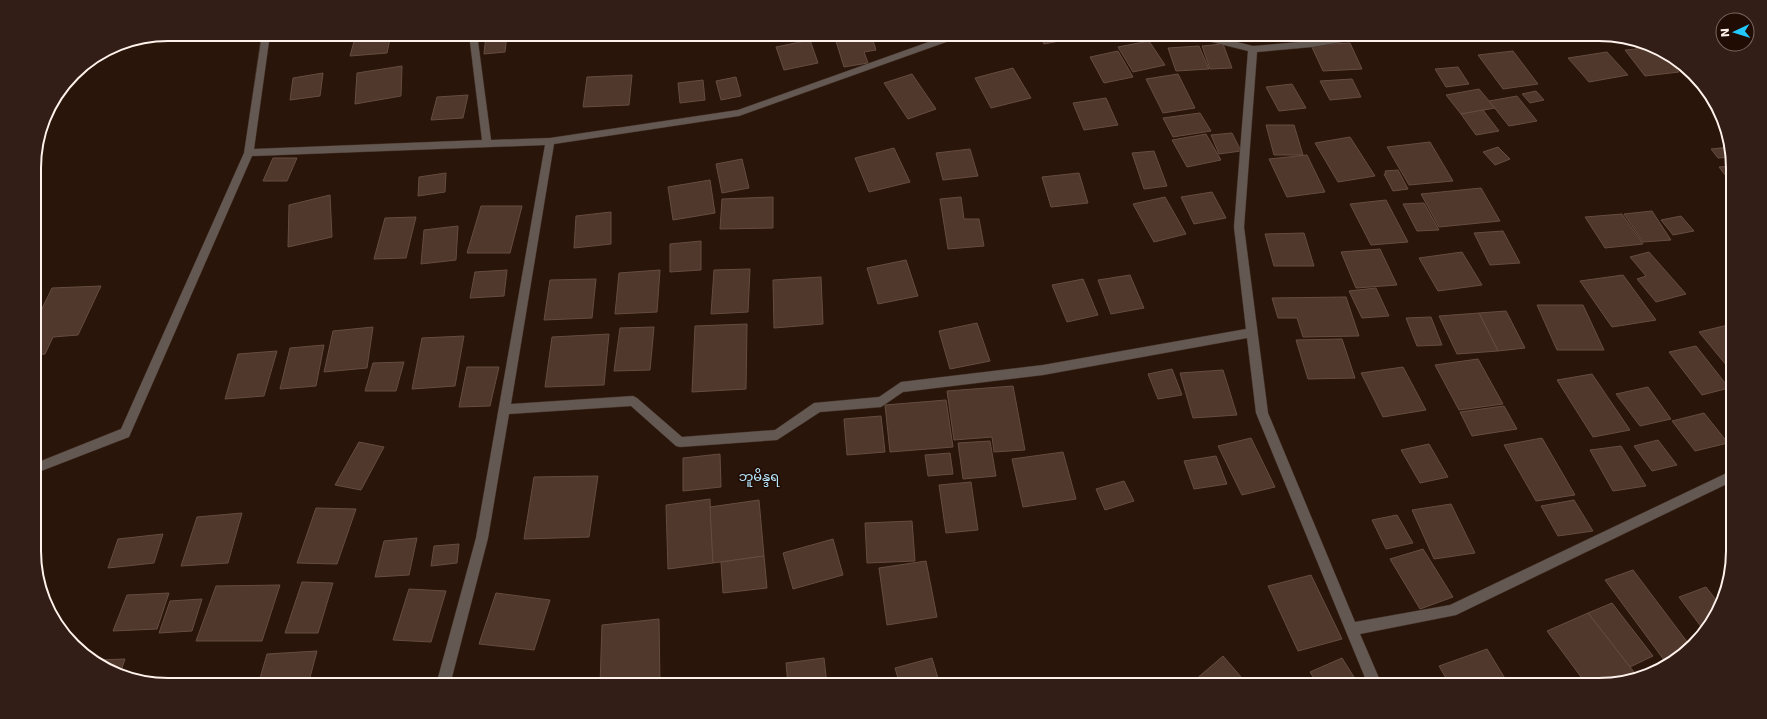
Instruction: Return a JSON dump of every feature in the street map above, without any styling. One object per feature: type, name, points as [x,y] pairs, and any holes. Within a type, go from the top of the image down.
[{"type":"street","points":[[41,466],[125,432],[249,153],[265,41]]},
{"type":"street","points":[[474,41],[487,144]]},
{"type":"street","points":[[249,153],[550,141],[739,113],[938,41]]},
{"type":"street","points":[[1220,41],[1253,49],[1330,41]]},
{"type":"street","points":[[1253,49],[1239,227],[1262,413],[1372,678]]},
{"type":"street","points":[[445,678],[482,538],[550,141]]},
{"type":"street","points":[[504,409],[634,401],[680,442],[777,435],[818,407],[881,402],[901,387],[1043,370],[1252,333]]},
{"type":"street","points":[[1352,629],[1451,611],[1709,488],[1726,478]]},
{"type":"building","points":[[354,41],[390,41],[387,53],[350,56]]},
{"type":"building","points":[[485,41],[506,41],[505,52],[484,54]]},
{"type":"building","points":[[810,41],[818,63],[784,70],[776,47]]},
{"type":"building","points":[[836,41],[873,41],[876,50],[864,52],[868,63],[844,67]]},
{"type":"building","points":[[1042,41],[1060,41],[1044,44]]},
{"type":"building","points":[[1149,41],[1165,65],[1133,72],[1118,47]]},
{"type":"building","points":[[1350,43],[1362,69],[1323,71],[1311,45]]},
{"type":"building","points":[[1223,44],[1232,68],[1210,69],[1202,46]]},
{"type":"building","points":[[1199,46],[1209,69],[1176,71],[1168,48]]},
{"type":"building","points":[[1635,46],[1655,54],[1673,65],[1679,72],[1645,76],[1625,50],[1637,49]]},
{"type":"building","points":[[1118,51],[1133,77],[1104,83],[1090,57]]},
{"type":"building","points":[[1513,51],[1538,84],[1503,89],[1478,55]]},
{"type":"building","points":[[1607,52],[1628,75],[1589,82],[1568,58]]},
{"type":"building","points":[[402,66],[401,96],[355,104],[357,73]]},
{"type":"building","points":[[1458,67],[1469,84],[1446,87],[1435,69]]},
{"type":"building","points":[[1013,68],[1031,98],[991,108],[975,78]]},
{"type":"building","points":[[323,73],[320,96],[290,100],[293,78]]},
{"type":"building","points":[[912,74],[936,109],[908,119],[884,83]]},
{"type":"building","points":[[1178,74],[1195,108],[1163,113],[1146,79]]},
{"type":"building","points":[[632,75],[629,105],[583,107],[587,77]]},
{"type":"building","points":[[736,77],[741,96],[721,100],[716,81]]},
{"type":"building","points":[[1352,79],[1361,97],[1330,100],[1320,81]]},
{"type":"building","points":[[703,80],[705,100],[680,103],[678,83]]},
{"type":"building","points":[[1292,84],[1306,108],[1279,111],[1266,87]]},
{"type":"building","points":[[1479,89],[1495,108],[1461,114],[1446,95]]},
{"type":"building","points":[[1536,91],[1544,100],[1530,103],[1522,94]]},
{"type":"building","points":[[468,95],[463,118],[431,120],[437,97]]},
{"type":"building","points":[[1517,96],[1537,121],[1509,126],[1489,101]]},
{"type":"building","points":[[1106,98],[1118,125],[1084,130],[1073,103]]},
{"type":"building","points":[[1483,110],[1499,131],[1476,135],[1461,114]]},
{"type":"building","points":[[1200,113],[1211,131],[1173,137],[1163,118]]},
{"type":"building","points":[[1266,125],[1294,125],[1303,155],[1274,155]]},
{"type":"building","points":[[1232,133],[1241,151],[1219,154],[1211,135]]},
{"type":"building","points":[[1206,134],[1221,160],[1187,167],[1172,140]]},
{"type":"building","points":[[1350,137],[1375,176],[1338,182],[1315,143]]},
{"type":"building","points":[[1430,142],[1453,181],[1409,185],[1387,147]]},
{"type":"building","points":[[1498,147],[1510,159],[1495,165],[1483,152]]},
{"type":"building","points":[[894,148],[910,182],[869,192],[855,158]]},
{"type":"building","points":[[1724,148],[1725,157],[1718,158],[1711,149]]},
{"type":"building","points":[[970,149],[978,176],[943,180],[936,153]]},
{"type":"building","points":[[1154,151],[1167,186],[1144,189],[1132,153]]},
{"type":"building","points":[[1307,155],[1325,192],[1287,197],[1269,159]]},
{"type":"building","points":[[273,158],[297,158],[287,181],[263,181]]},
{"type":"building","points":[[742,159],[749,188],[722,193],[716,164]]},
{"type":"building","points":[[1726,166],[1726,176],[1719,167]]},
{"type":"building","points":[[1398,170],[1408,189],[1393,191],[1384,174],[1386,174],[1385,171]]},
{"type":"building","points":[[446,173],[445,192],[418,196],[419,177]]},
{"type":"building","points":[[1079,173],[1088,203],[1051,207],[1042,177]]},
{"type":"building","points":[[710,180],[715,213],[673,220],[668,187]]},
{"type":"building","points":[[1481,188],[1500,221],[1439,227],[1421,194]]},
{"type":"building","points":[[1212,192],[1226,218],[1194,224],[1181,197]]},
{"type":"building","points":[[330,195],[332,237],[288,247],[289,205]]},
{"type":"building","points":[[773,197],[773,228],[720,229],[722,199]]},
{"type":"building","points":[[961,197],[964,219],[979,219],[984,246],[948,249],[940,199]]},
{"type":"building","points":[[1165,197],[1186,234],[1154,242],[1133,204]]},
{"type":"building","points":[[1386,200],[1408,242],[1371,245],[1350,204]]},
{"type":"building","points":[[1424,203],[1439,230],[1417,231],[1403,204]]},
{"type":"building","points":[[481,206],[522,206],[510,253],[467,253]]},
{"type":"building","points":[[1652,211],[1671,240],[1643,242],[1624,214]]},
{"type":"building","points":[[611,212],[611,244],[574,248],[576,216]]},
{"type":"building","points":[[1622,214],[1643,244],[1605,248],[1585,217]]},
{"type":"building","points":[[1681,216],[1694,231],[1673,235],[1661,220]]},
{"type":"building","points":[[416,217],[406,258],[374,259],[385,218]]},
{"type":"building","points":[[458,226],[456,260],[421,264],[424,230]]},
{"type":"building","points":[[1503,231],[1520,263],[1490,265],[1474,233]]},
{"type":"building","points":[[1304,233],[1314,266],[1274,266],[1265,234]]},
{"type":"building","points":[[701,241],[701,270],[670,272],[670,244]]},
{"type":"building","points":[[1380,249],[1397,285],[1356,288],[1341,252]]},
{"type":"building","points":[[1462,252],[1482,285],[1438,291],[1419,258]]},
{"type":"building","points":[[1649,252],[1686,294],[1656,302],[1637,279],[1646,276],[1630,257]]},
{"type":"building","points":[[906,260],[918,296],[878,304],[867,268]]},
{"type":"building","points":[[750,269],[748,312],[711,314],[714,270]]},
{"type":"building","points":[[507,270],[504,296],[470,298],[475,272]]},
{"type":"building","points":[[660,270],[657,312],[615,314],[619,273]]},
{"type":"building","points":[[1130,275],[1144,308],[1111,314],[1098,280]]},
{"type":"building","points":[[1623,275],[1656,320],[1612,327],[1580,281]]},
{"type":"building","points":[[821,277],[823,324],[774,328],[773,280]]},
{"type":"building","points":[[596,279],[592,318],[544,320],[550,280]]},
{"type":"building","points":[[1083,279],[1098,315],[1067,322],[1052,285]]},
{"type":"building","points":[[101,286],[78,335],[53,337],[45,354],[41,354],[41,311],[52,288]]},
{"type":"building","points":[[1376,288],[1389,316],[1362,318],[1349,291]]},
{"type":"building","points":[[1346,297],[1359,336],[1303,337],[1297,318],[1278,318],[1272,298]]},
{"type":"building","points":[[1537,305],[1583,305],[1604,350],[1557,350]]},
{"type":"building","points":[[1506,311],[1525,348],[1498,351],[1479,313]]},
{"type":"building","points":[[1479,313],[1498,351],[1457,354],[1439,316]]},
{"type":"building","points":[[1431,317],[1442,345],[1417,346],[1406,318]]},
{"type":"building","points":[[977,323],[990,361],[950,369],[939,331]]},
{"type":"building","points":[[747,324],[746,389],[692,392],[695,326]]},
{"type":"building","points":[[1726,325],[1726,365],[1699,332]]},
{"type":"building","points":[[373,327],[367,368],[324,372],[333,331]]},
{"type":"building","points":[[654,327],[650,370],[614,371],[620,328]]},
{"type":"building","points":[[609,334],[604,385],[545,387],[552,337]]},
{"type":"building","points":[[464,336],[455,386],[412,389],[422,338]]},
{"type":"building","points":[[1342,339],[1355,378],[1308,379],[1296,340]]},
{"type":"building","points":[[324,345],[316,386],[280,389],[290,348]]},
{"type":"building","points":[[1696,346],[1726,384],[1726,389],[1702,395],[1669,352]]},
{"type":"building","points":[[277,351],[264,396],[225,399],[238,354]]},
{"type":"building","points":[[1478,359],[1503,404],[1459,410],[1435,365]]},
{"type":"building","points":[[404,362],[396,391],[365,391],[373,363]]},
{"type":"building","points":[[467,367],[499,367],[490,406],[459,407]]},
{"type":"building","points":[[1403,367],[1426,410],[1383,417],[1361,373]]},
{"type":"building","points":[[1172,369],[1182,395],[1158,399],[1148,374]]},
{"type":"building","points":[[1223,370],[1237,415],[1193,418],[1180,373]]},
{"type":"building","points":[[1592,374],[1630,430],[1593,437],[1557,380]]},
{"type":"building","points":[[1013,386],[1025,450],[994,452],[992,437],[954,440],[947,391]]},
{"type":"building","points":[[1648,387],[1671,419],[1640,426],[1616,394]]},
{"type":"building","points":[[946,400],[953,447],[890,452],[885,405]]},
{"type":"building","points":[[1504,406],[1517,429],[1472,436],[1460,412]]},
{"type":"building","points":[[1704,413],[1726,440],[1726,443],[1695,451],[1672,421]]},
{"type":"building","points":[[881,416],[885,452],[847,455],[844,419]]},
{"type":"building","points":[[1251,438],[1275,487],[1242,495],[1218,446]]},
{"type":"building","points":[[1542,438],[1575,495],[1536,501],[1504,445]]},
{"type":"building","points":[[1658,440],[1677,465],[1652,471],[1634,446]]},
{"type":"building","points":[[990,441],[996,476],[963,479],[958,443]]},
{"type":"building","points":[[359,442],[384,447],[361,490],[335,485]]},
{"type":"building","points":[[1429,444],[1448,477],[1420,483],[1401,450]]},
{"type":"building","points":[[1621,446],[1646,486],[1613,491],[1590,450]]},
{"type":"building","points":[[1063,452],[1076,499],[1023,507],[1012,459]]},
{"type":"building","points":[[950,453],[953,474],[928,476],[925,455]]},
{"type":"building","points":[[720,454],[721,487],[683,491],[683,458]]},
{"type":"building","points":[[1216,456],[1227,484],[1194,489],[1184,461]]},
{"type":"building","points":[[598,476],[589,537],[524,539],[534,477]]},
{"type":"building","points":[[1124,481],[1134,501],[1105,510],[1096,489]]},
{"type":"building","points":[[971,482],[978,530],[946,533],[939,485]]},
{"type":"building","points":[[710,499],[713,563],[668,569],[666,505]]},
{"type":"building","points":[[759,500],[764,556],[713,563],[710,507]]},
{"type":"building","points":[[1574,500],[1593,531],[1558,536],[1541,506]]},
{"type":"building","points":[[1451,504],[1475,553],[1434,559],[1412,510]]},
{"type":"building","points":[[316,508],[356,509],[337,564],[297,563]]},
{"type":"building","points":[[242,513],[228,563],[181,566],[197,517]]},
{"type":"building","points":[[1397,515],[1413,543],[1386,549],[1372,520]]},
{"type":"building","points":[[912,521],[915,561],[867,563],[865,523]]},
{"type":"building","points":[[163,534],[154,563],[108,568],[118,539]]},
{"type":"building","points":[[417,538],[409,575],[375,577],[384,541]]},
{"type":"building","points":[[833,539],[843,575],[793,589],[783,553]]},
{"type":"building","points":[[459,544],[457,563],[431,566],[434,546]]},
{"type":"building","points":[[1423,549],[1453,597],[1420,609],[1390,559]]},
{"type":"building","points":[[764,556],[767,588],[723,593],[721,562]]},
{"type":"building","points":[[926,561],[937,617],[887,625],[879,568]]},
{"type":"building","points":[[1633,570],[1687,642],[1664,660],[1605,580]]},
{"type":"building","points":[[1311,575],[1342,639],[1298,651],[1268,586]]},
{"type":"building","points":[[302,582],[333,583],[318,633],[285,633]]},
{"type":"building","points":[[280,585],[262,641],[196,641],[216,586]]},
{"type":"building","points":[[1706,587],[1716,600],[1701,627],[1679,597]]},
{"type":"building","points":[[409,589],[446,591],[431,642],[393,640]]},
{"type":"building","points":[[169,593],[157,629],[113,631],[127,595]]},
{"type":"building","points":[[496,593],[550,600],[534,650],[479,644]]},
{"type":"building","points":[[202,599],[192,631],[159,633],[170,601]]},
{"type":"building","points":[[1612,603],[1653,656],[1630,667],[1588,613]]},
{"type":"building","points":[[1588,613],[1635,673],[1607,678],[1582,678],[1547,631]]},
{"type":"building","points":[[659,619],[660,678],[600,678],[602,625]]},
{"type":"building","points":[[1487,649],[1505,678],[1446,678],[1439,666]]},
{"type":"building","points":[[317,651],[310,678],[260,678],[267,654]]},
{"type":"building","points":[[1223,656],[1242,678],[1197,678]]},
{"type":"building","points":[[824,658],[826,678],[787,678],[786,663]]},
{"type":"building","points":[[932,658],[938,678],[898,678],[895,668]]},
{"type":"building","points":[[1342,658],[1355,678],[1314,678],[1310,672]]},
{"type":"building","points":[[125,659],[122,669],[103,660]]},
{"type":"district","name":"ဘူမိန္ဒရ","points":[[759,476]]}]
